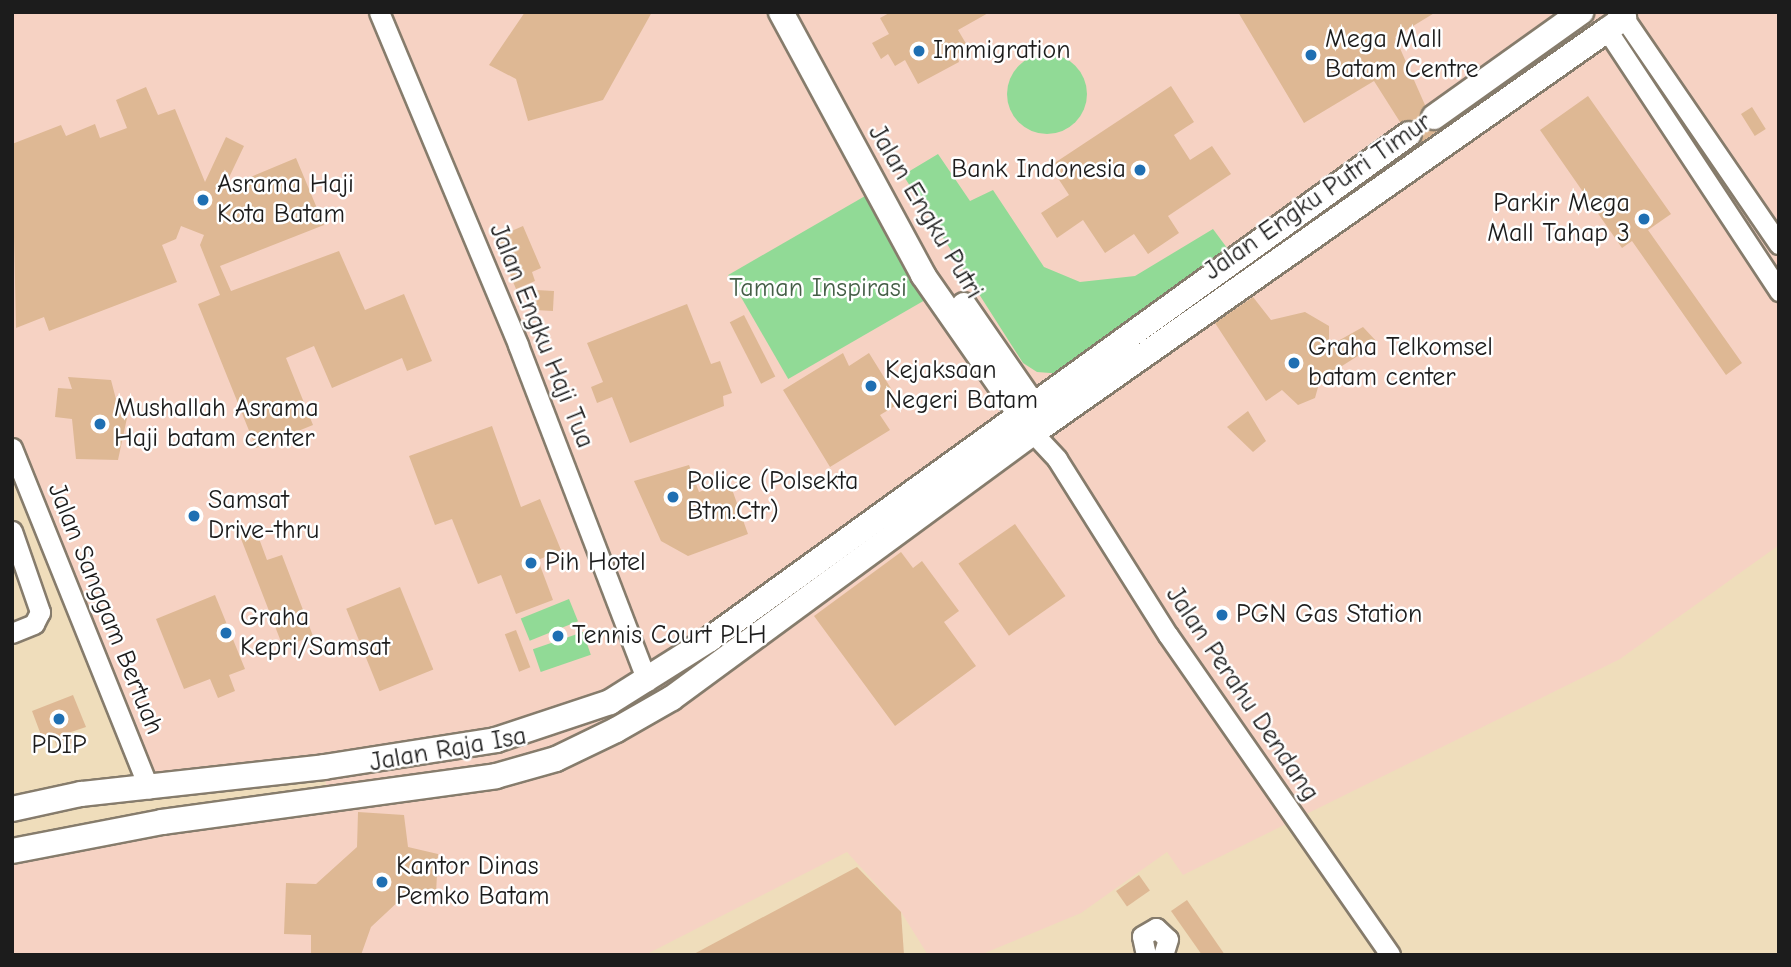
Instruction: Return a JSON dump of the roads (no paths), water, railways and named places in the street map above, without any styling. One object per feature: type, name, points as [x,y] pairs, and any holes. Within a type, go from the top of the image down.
[{"type":"main road","name":"Jalan Engku Putri","points":[[781,12],[923,275],[1026,408]]},
{"type":"main road","name":"Jalan Engku Putri","points":[[799,12],[938,267],[1040,429]]},
{"type":"main road","name":"Jalan Engku Putri Timur","points":[[1434,117],[1581,12]]},
{"type":"main road","name":"Jalan Engku Putri Timur","points":[[1040,429],[1612,18]]},
{"type":"main road","name":"Jalan Engku Putri Timur","points":[[1026,408],[1409,134]]},
{"type":"main road","name":"Jalan Raja Isa","points":[[12,809],[82,794],[324,767],[524,733],[647,681],[1026,408]]},
{"type":"main road","name":"Jalan Raja Isa","points":[[12,851],[496,776],[556,759],[616,730],[672,698],[1040,429]]},
{"type":"main road","points":[[324,767],[328,800]]},
{"type":"street","name":"Jalan Engku Haji Tua","points":[[379,12],[518,345],[647,681]]},
{"type":"street","points":[[1612,18],[1779,244]]},
{"type":"street","points":[[1612,18],[1779,291]]},
{"type":"street","name":"Jalan Perahu Dendang","points":[[1040,429],[1168,635],[1390,955]]},
{"type":"street","name":"Jalan Sanggam Bertuah","points":[[12,448],[149,788]]},
{"type":"street","points":[[12,531],[40,612],[34,624],[12,633]]},
{"type":"place","name":"Immigration","points":[[919,51]]},
{"type":"place","name":"Mega Mall Batam Centre","points":[[1311,55]]},
{"type":"place","name":"Bank Indonesia","points":[[1140,170]]},
{"type":"place","name":"Asrama Haji Kota Batam","points":[[203,200]]},
{"type":"place","name":"Parkir Mega Mall Tahap 3","points":[[1644,219]]},
{"type":"place","name":"Graha Telkomsel batam center","points":[[1294,363]]},
{"type":"place","name":"Kejaksaan Negeri Batam","points":[[871,386]]},
{"type":"place","name":"Mushallah Asrama Haji batam center","points":[[100,424]]},
{"type":"place","name":"Police (Polsekta Btm.Ctr)","points":[[673,497]]},
{"type":"place","name":"Samsat Drive-thru","points":[[194,516]]},
{"type":"place","name":"Pih Hotel","points":[[531,563]]},
{"type":"place","name":"PGN Gas Station","points":[[1222,615]]},
{"type":"place","name":"Graha Kepri/Samsat","points":[[226,633]]},
{"type":"place","name":"Tennis Court PLH","points":[[558,636]]},
{"type":"place","name":"PDIP","points":[[59,719]]},
{"type":"place","name":"Kantor Dinas Pemko Batam","points":[[382,882]]},
{"type":"park label","name":"Taman Inspirasi","points":[[818,289]]}]
